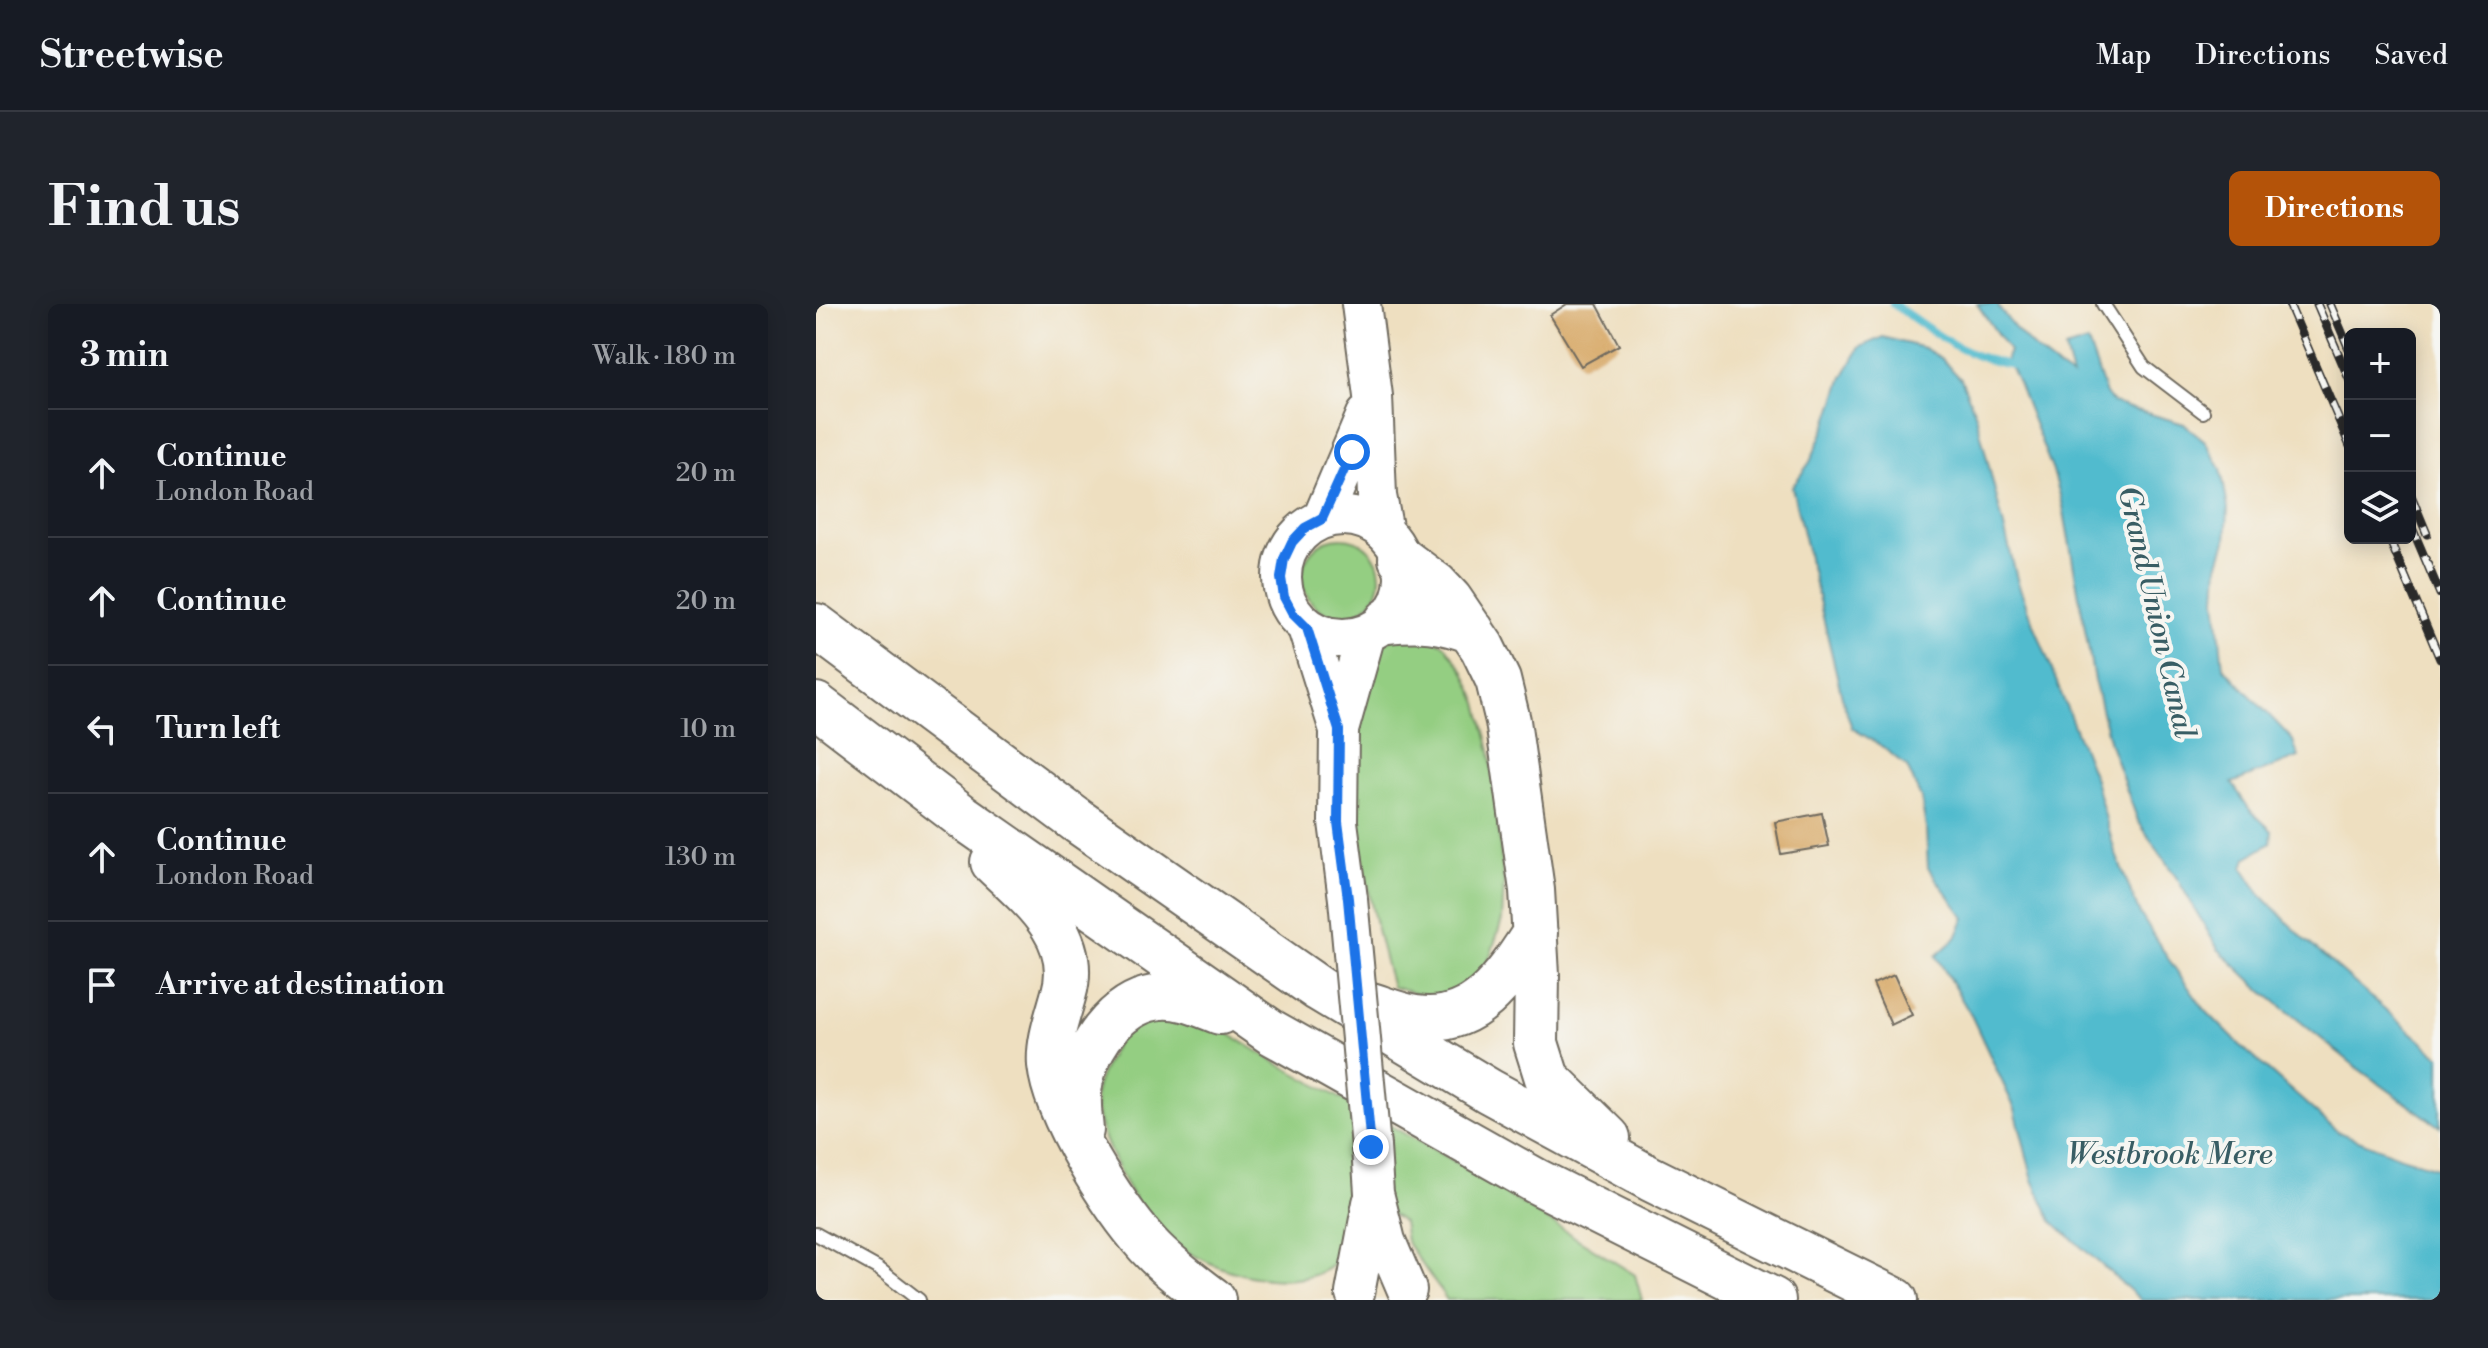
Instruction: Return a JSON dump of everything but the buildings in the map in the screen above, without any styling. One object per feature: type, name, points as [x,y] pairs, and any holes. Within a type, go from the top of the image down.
[{"type":"highway","points":[[1393,545],[1436,585],[1472,631],[1498,680],[1508,721],[1532,890],[1536,1043],[1547,1078],[1651,1179]]},
{"type":"highway","points":[[1376,627],[1425,618],[1472,631]]},
{"type":"highway","points":[[816,626],[1079,822],[1319,989],[1489,1091],[1651,1179],[1895,1300]]},
{"type":"highway","points":[[816,705],[963,817],[1271,1032],[1536,1181],[1773,1300]]},
{"type":"highway","points":[[856,736],[1020,887],[1050,920],[1064,948],[1067,968],[1050,1063],[1055,1092],[1065,1119],[1117,1204],[1148,1245],[1182,1277],[1213,1300]]},
{"type":"highway","points":[[1319,989],[1416,1018],[1455,1015],[1479,1004],[1498,986],[1535,933]]},
{"type":"highway","points":[[1083,1148],[1078,1101],[1081,1076],[1092,1049],[1105,1029],[1123,1012],[1140,1002],[1161,997],[1187,999],[1271,1032]]},
{"type":"main road","points":[[1361,304],[1373,396],[1377,496],[1404,575],[1403,592],[1397,607],[1376,627],[1346,639],[1326,637],[1307,628],[1293,614],[1284,597],[1281,578],[1284,559],[1292,542],[1305,528],[1322,519],[1355,517],[1370,522],[1393,545]]},
{"type":"main road","points":[[1322,519],[1373,396]]},
{"type":"main road","points":[[1339,730],[1376,627]]},
{"type":"main road","points":[[1307,628],[1339,730],[1338,822],[1348,899],[1374,1193],[1386,1241],[1413,1295]]},
{"type":"main road","points":[[1352,1297],[1374,1193]]},
{"type":"main road","points":[[1352,1297],[1367,1286],[1381,1283],[1413,1295]]},
{"type":"lane","points":[[2103,304],[2144,367],[2203,412]]},
{"type":"lane","points":[[816,1234],[879,1269],[919,1300]]},
{"type":"green space","points":[[1341,538],[1356,541],[1368,550],[1377,562],[1380,577],[1377,592],[1368,604],[1356,613],[1341,616],[1326,613],[1314,604],[1305,592],[1302,577],[1305,562],[1314,550],[1326,541]]},
{"type":"green space","points":[[1412,631],[1444,644],[1464,672],[1478,703],[1490,751],[1504,882],[1502,920],[1484,975],[1440,1000],[1392,987],[1364,865],[1353,767],[1353,722],[1360,682],[1377,647]]},
{"type":"green space","points":[[1167,1014],[1216,1026],[1452,1160],[1635,1275],[1642,1300],[1447,1300],[1406,1241],[1403,1222],[1352,1187],[1350,1221],[1344,1247],[1335,1263],[1317,1274],[1295,1279],[1271,1279],[1245,1275],[1195,1256],[1155,1227],[1136,1201],[1106,1140],[1096,1103],[1096,1089],[1101,1075],[1122,1033]]},
{"type":"water","name":"Grand Union Canal","points":[[1977,304],[1997,304],[2030,345],[2072,377],[2065,349],[2088,342],[2106,394],[2113,403],[2184,424],[2205,441],[2221,469],[2228,509],[2216,599],[2223,667],[2292,739],[2299,757],[2232,783],[2250,810],[2272,831],[2271,843],[2246,858],[2243,868],[2260,894],[2303,938],[2440,1057],[2440,1127],[2360,1070],[2260,989],[2218,949],[2178,880],[2138,821],[2110,744],[2094,680],[2063,506],[2054,474],[2006,358],[2009,351]]},
{"type":"water","name":"Westbrook Mere","points":[[1883,337],[1924,348],[1941,358],[1961,379],[1976,415],[2018,583],[2095,780],[2115,852],[2139,912],[2204,1009],[2338,1132],[2440,1169],[2440,1300],[2141,1300],[2052,1221],[2033,1180],[2015,1109],[1972,1017],[1936,956],[1956,938],[1965,918],[1928,868],[1921,798],[1907,767],[1883,747],[1852,728],[1792,487],[1810,462],[1843,377],[1860,347]]},
{"type":"waterway","points":[[1893,304],[1967,352],[2019,366]]},
{"type":"railway","points":[[2289,304],[2344,432]]},
{"type":"railway","points":[[2317,304],[2344,367]]},
{"type":"railway","points":[[2330,304],[2344,337]]},
{"type":"railway","points":[[2416,507],[2427,534]]},
{"type":"railway","points":[[2416,537],[2440,594]]},
{"type":"railway","points":[[2392,544],[2440,659]]},
{"type":"route","points":[[1352,452],[1322,519],[1305,528],[1292,542],[1284,559],[1281,578],[1284,597],[1293,614],[1307,628],[1339,730],[1338,822],[1371,1147]]}]
